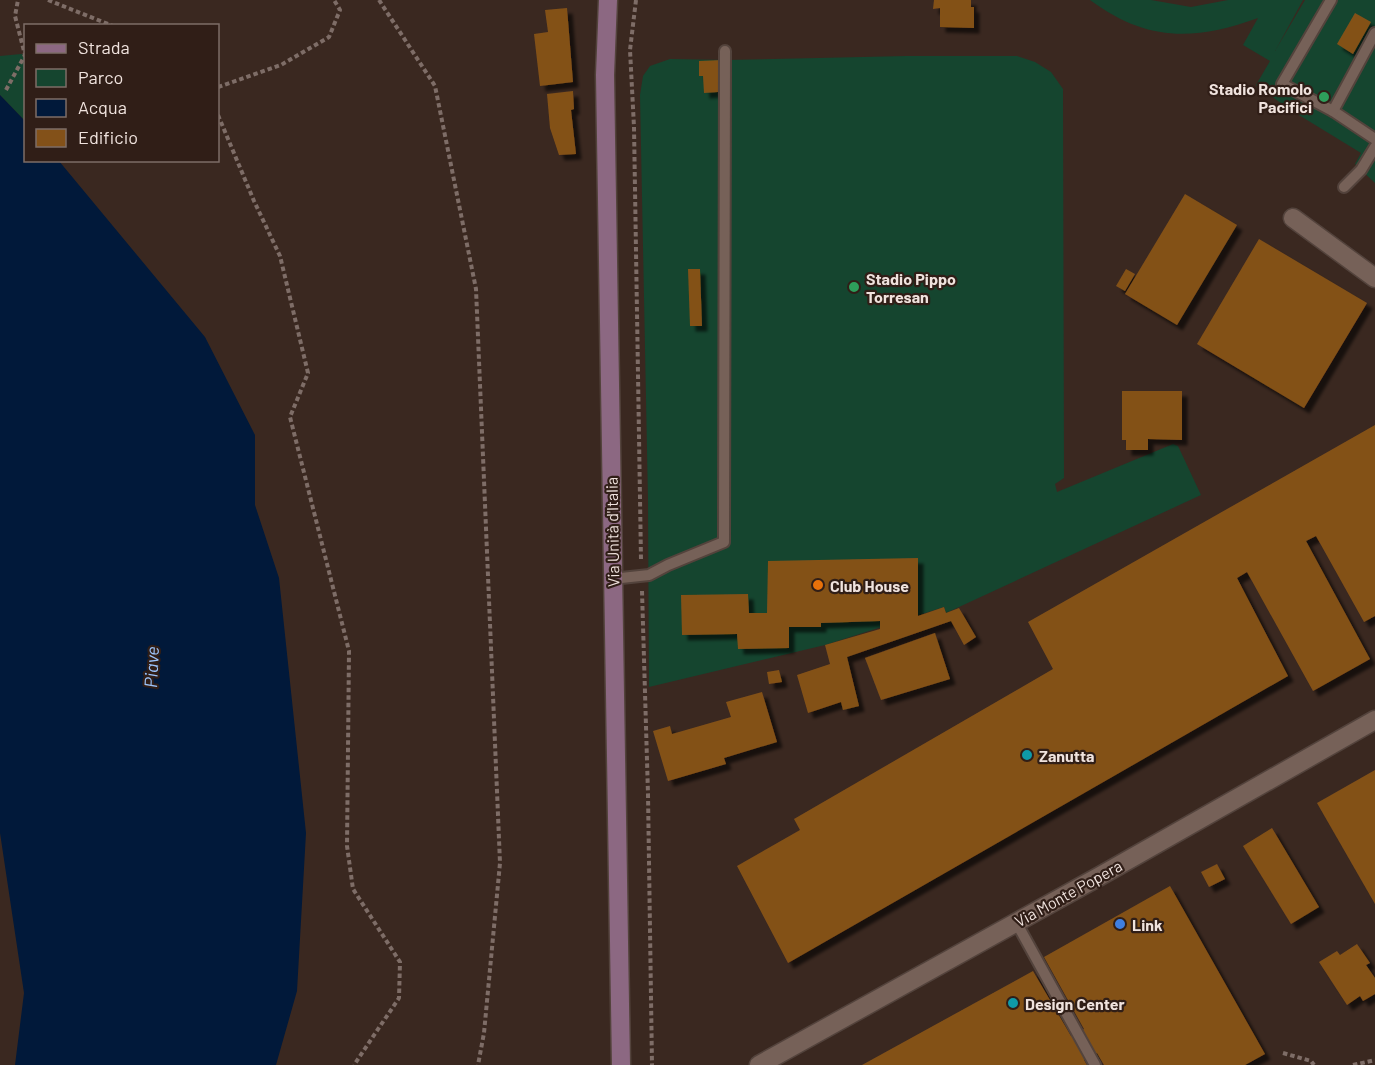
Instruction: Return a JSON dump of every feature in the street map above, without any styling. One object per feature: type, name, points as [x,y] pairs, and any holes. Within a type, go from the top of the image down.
[{"type":"main road","name":"Via Unità d'Italia","points":[[608,0],[605,57],[621,1065]]},
{"type":"street","points":[[1293,218],[1375,278]]},
{"type":"street","name":"Via Monte Popera","points":[[759,1065],[1375,720]]},
{"type":"lane","points":[[1331,0],[1282,84],[1333,111],[1375,139]]},
{"type":"lane","points":[[1333,111],[1375,33]]},
{"type":"lane","points":[[612,579],[649,575],[724,542],[725,51]]},
{"type":"lane","points":[[1344,187],[1361,170],[1375,147]]},
{"type":"lane","points":[[1016,922],[1095,1065]]},
{"type":"path","points":[[18,0],[15,16],[24,51]]},
{"type":"path","points":[[48,0],[108,24]]},
{"type":"path","points":[[219,87],[281,65],[329,37],[340,10],[334,0]]},
{"type":"path","points":[[379,0],[435,86],[476,289],[500,863],[484,1033],[478,1065]]},
{"type":"path","points":[[636,0],[630,50],[634,138],[652,1065]]},
{"type":"path","points":[[6,90],[24,57]]},
{"type":"path","points":[[219,117],[280,256],[308,373],[290,417],[349,651],[347,846],[353,889],[400,962],[399,998],[354,1065]]},
{"type":"path","points":[[1283,1053],[1311,1061],[1314,1065]]},
{"type":"path","points":[[1353,1065],[1375,1060]]},
{"type":"green space","name":"Stadio Romolo Pacifici","points":[[1090,0],[1151,0],[1191,7],[1228,0],[1303,0],[1275,51],[1305,0],[1375,0],[1375,183],[1355,164],[1361,153],[1289,109],[1256,85],[1270,61],[1243,45],[1258,18],[1213,31],[1171,33],[1131,24]]},
{"type":"green space","points":[[24,55],[24,120],[0,95],[0,56]]},
{"type":"green space","name":"Stadio Pippo Torresan","points":[[1017,56],[1035,62],[1051,72],[1063,89],[1064,478],[1055,484],[1057,492],[1173,444],[1178,446],[1201,495],[946,613],[944,607],[825,645],[649,687],[648,500],[640,95],[643,76],[650,66],[670,59]]},
{"type":"water","name":"Piave","points":[[0,95],[24,120],[24,162],[60,162],[205,337],[255,435],[255,505],[279,578],[306,833],[297,991],[276,1065],[15,1065],[24,993],[0,833]]},
{"type":"building","points":[[934,0],[971,0],[971,7],[974,7],[974,28],[940,27],[940,8],[933,9]]},
{"type":"building","points":[[567,8],[573,82],[540,86],[534,34],[548,32],[545,10]]},
{"type":"building","points":[[1355,13],[1371,22],[1353,54],[1337,44]]},
{"type":"building","points":[[722,60],[722,81],[718,81],[718,92],[704,93],[703,76],[699,76],[699,61]]},
{"type":"building","points":[[573,91],[574,109],[571,110],[576,154],[559,155],[550,128],[547,94]]},
{"type":"building","points":[[1185,194],[1237,225],[1177,325],[1125,294]]},
{"type":"building","points":[[1259,239],[1367,303],[1304,408],[1197,344]]},
{"type":"building","points":[[688,269],[700,269],[702,326],[690,326]]},
{"type":"building","points":[[1126,269],[1135,274],[1125,291],[1116,286]]},
{"type":"building","points":[[1122,391],[1182,391],[1182,440],[1148,439],[1148,450],[1126,450],[1126,440],[1122,440]]},
{"type":"building","name":"Zanutta","points":[[1375,425],[1375,616],[1364,622],[1316,536],[1306,541],[1370,659],[1313,691],[1247,572],[1237,578],[1288,676],[788,963],[737,866],[800,830],[794,819],[1053,669],[1028,622]]},
{"type":"building","points":[[918,558],[918,616],[944,607],[946,613],[959,608],[976,637],[964,645],[951,621],[847,657],[859,706],[843,710],[841,702],[808,713],[797,675],[830,664],[825,645],[880,629],[880,621],[821,623],[821,627],[789,627],[789,648],[738,649],[737,634],[682,635],[681,595],[748,594],[749,613],[767,613],[768,561]]},
{"type":"building","points":[[935,633],[950,679],[881,700],[865,658]]},
{"type":"building","points":[[779,670],[782,682],[769,684],[767,672]]},
{"type":"building","points":[[762,692],[777,742],[724,758],[726,764],[668,781],[653,731],[670,726],[672,734],[731,717],[726,702]]},
{"type":"building","points":[[1375,770],[1375,904],[1317,803]]},
{"type":"building","points":[[1272,828],[1319,907],[1291,924],[1243,846]]},
{"type":"building","points":[[1217,864],[1225,879],[1209,887],[1201,872]]},
{"type":"building","points":[[1170,886],[1265,1054],[1245,1065],[1104,1065],[1097,1053],[1084,1060],[1087,1065],[862,1065],[1033,971],[1071,1036],[1084,1029],[1044,957]]},
{"type":"building","points":[[1357,944],[1370,963],[1366,965],[1375,978],[1375,994],[1363,1001],[1360,996],[1347,1005],[1319,962],[1337,951],[1340,955]]},
{"type":"place","name":"Stadio Romolo Pacifici","points":[[1324,97]]},
{"type":"place","name":"Stadio Pippo Torresan","points":[[854,287]]},
{"type":"place","name":"Club House","points":[[818,585]]},
{"type":"place","name":"Zanutta","points":[[1027,755]]},
{"type":"place","name":"Link","points":[[1120,924]]},
{"type":"place","name":"Design Center","points":[[1013,1003]]}]
